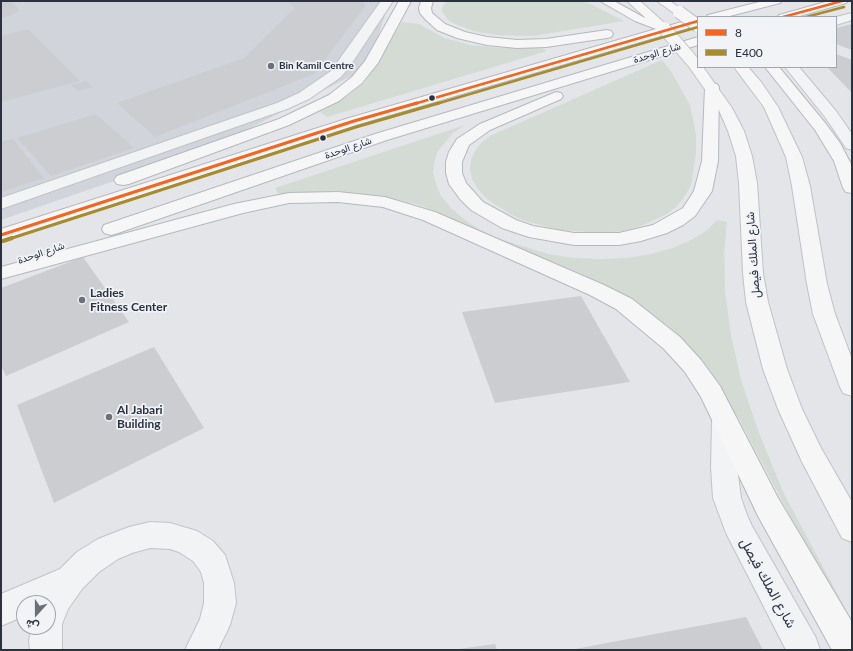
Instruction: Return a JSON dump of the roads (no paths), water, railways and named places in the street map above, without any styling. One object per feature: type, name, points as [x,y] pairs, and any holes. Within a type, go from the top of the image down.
[{"type":"main road","points":[[5,233],[111,185],[284,122],[334,98],[357,80],[368,68],[405,1]]},
{"type":"main road","points":[[427,1],[425,8],[426,13],[440,27],[461,35],[487,41],[531,44],[560,42],[611,34],[648,35]]},
{"type":"main road","points":[[606,1],[639,19],[664,28]]},
{"type":"main road","name":"شارع الملك فيصل","points":[[633,1],[664,28],[697,68]]},
{"type":"main road","points":[[663,1],[697,25]]},
{"type":"main road","points":[[716,16],[776,1]]},
{"type":"main road","points":[[787,16],[842,1]]},
{"type":"main road","points":[[819,16],[845,7],[851,1]]},
{"type":"main road","name":"شارع الوحدة","points":[[5,233],[354,121],[697,21]]},
{"type":"main road","name":"شارع الوحدة","points":[[1,266],[381,137],[697,41]]},
{"type":"main road","name":"شارع الملك فيصل","points":[[697,68],[712,87],[725,108],[736,130],[744,156],[748,183],[756,302],[775,369],[790,409],[811,454],[852,529]]},
{"type":"main road","points":[[742,68],[770,107],[783,131],[794,157],[802,186],[817,284],[824,314],[852,387]]},
{"type":"main road","points":[[773,68],[821,127],[832,143],[842,161],[852,188]]},
{"type":"main road","points":[[593,72],[562,94],[485,127],[463,142],[457,152],[454,162],[454,173],[458,184],[477,206],[509,224],[551,236],[574,239],[619,239],[641,235],[660,229],[676,221],[689,212],[703,191],[709,168],[711,148],[712,87]]},
{"type":"main road","points":[[1,273],[264,202],[314,196],[338,196],[385,202],[429,216],[597,290],[624,304],[649,322],[672,343],[693,366],[711,392],[768,507],[850,650]]},
{"type":"street","points":[[1,204],[282,106],[304,96],[336,74],[387,1]]},
{"type":"street","points":[[837,21],[852,16]]},
{"type":"street","points":[[793,68],[831,114],[852,145]]},
{"type":"street","name":"شارع الملك فيصل","points":[[726,422],[724,467],[728,498],[733,515],[740,533],[804,650]]},
{"type":"street","points":[[56,600],[71,579],[88,562],[108,549],[129,540],[150,535],[170,536],[187,541],[203,551],[214,565],[219,583],[220,603],[210,642]]},
{"type":"street","points":[[1,610],[71,579]]},
{"type":"street","points":[[46,635],[46,650]]},
{"type":"place","name":"Bin Kamil Centre","points":[[271,66]]},
{"type":"place","name":"Ladies Fitness Center","points":[[82,300]]},
{"type":"place","name":"Al Jabari Building","points":[[109,417]]}]
